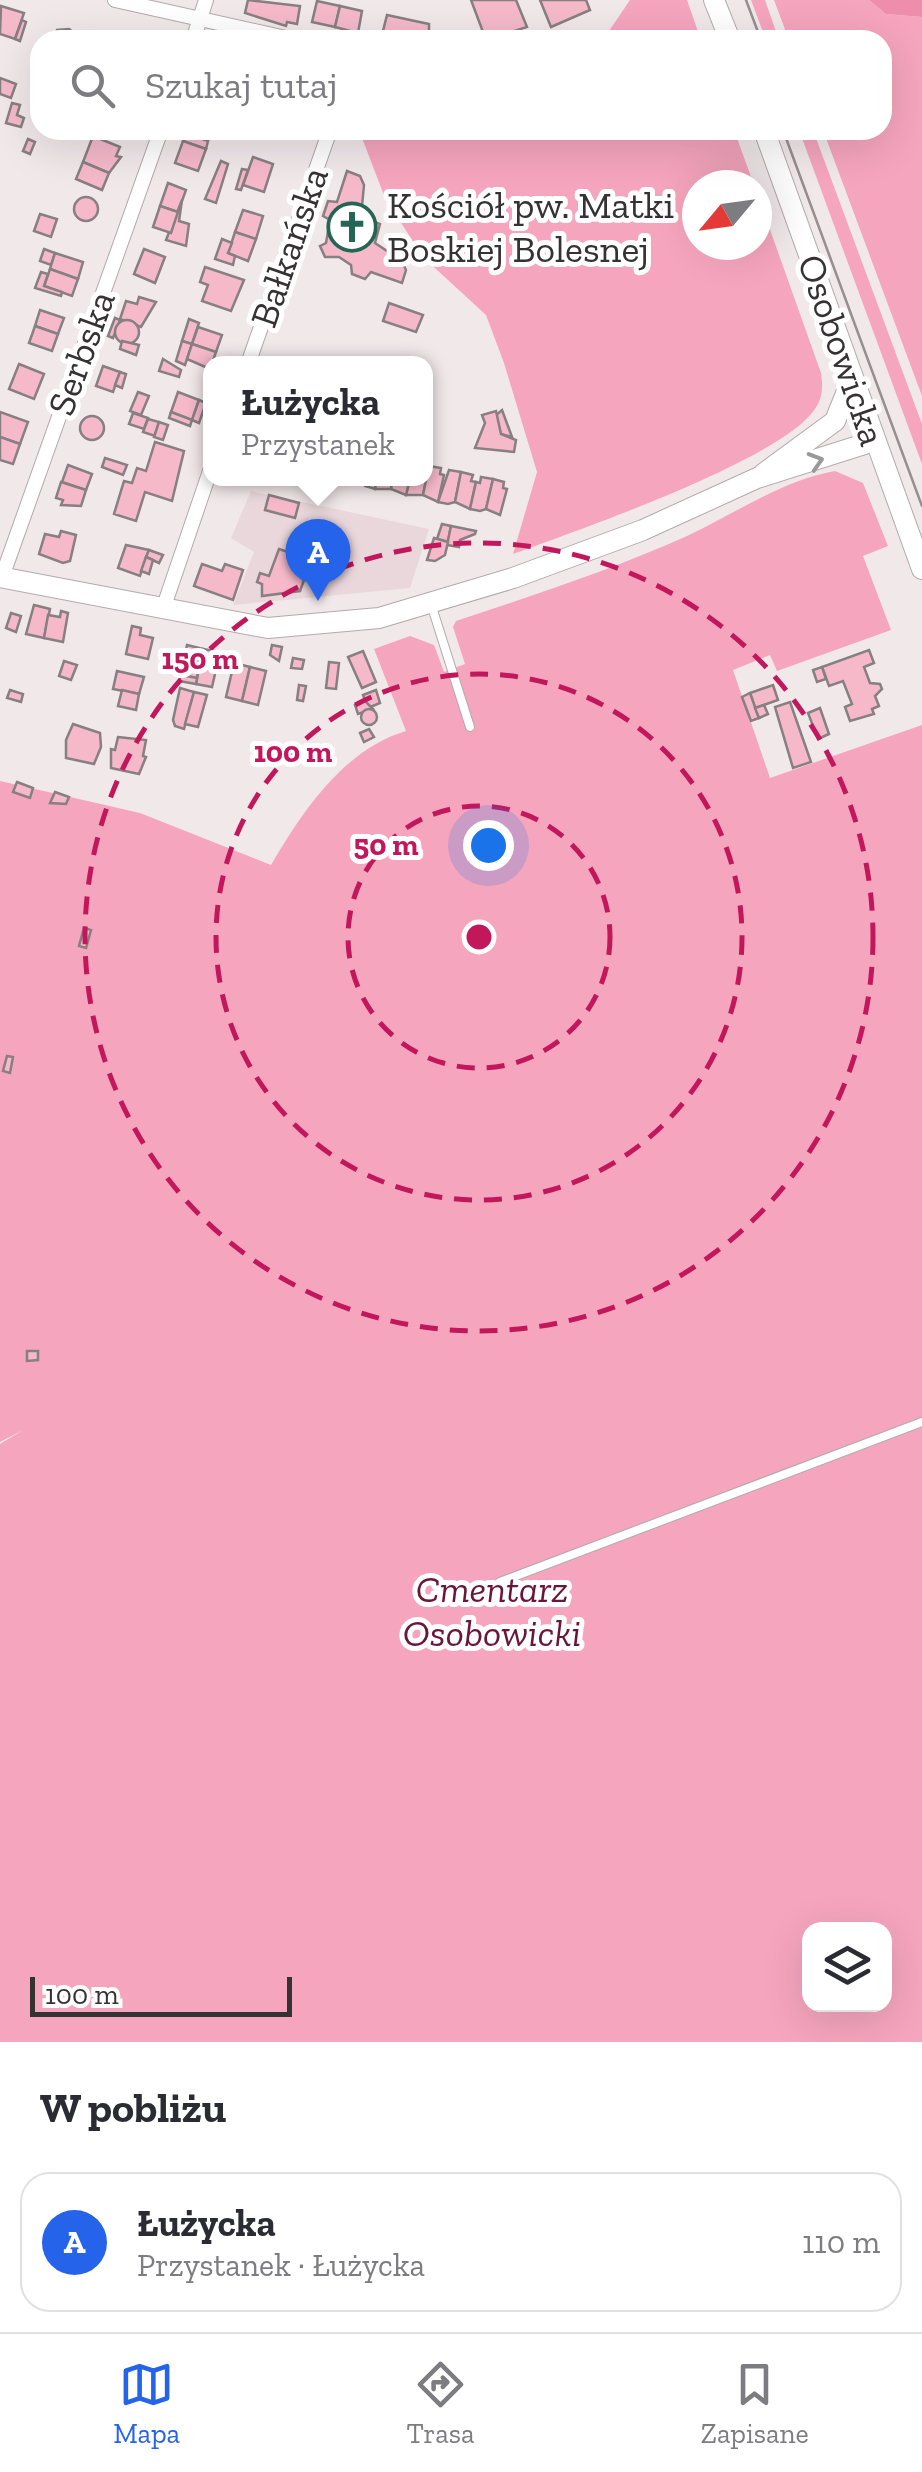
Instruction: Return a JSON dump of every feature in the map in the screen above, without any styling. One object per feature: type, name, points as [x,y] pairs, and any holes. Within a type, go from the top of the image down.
[{"type":"street","points":[[115,0],[252,30]]},
{"type":"street","points":[[196,30],[206,0]]},
{"type":"street","points":[[714,0],[726,30]]},
{"type":"street","name":"Serbska","points":[[1,577],[157,140]]},
{"type":"street","name":"Bałkańska","points":[[251,356],[326,140]]},
{"type":"street","name":"Osobowicka","points":[[768,140],[922,569]]},
{"type":"street","points":[[757,478],[835,421],[852,379]]},
{"type":"street","points":[[835,421],[852,425],[874,441]]},
{"type":"street","points":[[1,577],[268,628],[379,618],[431,604],[643,530],[757,478],[874,441]]},
{"type":"street","points":[[164,609],[205,486]]},
{"type":"lane","points":[[431,604],[470,727]]},
{"type":"lane","points":[[500,1582],[922,1422]]},
{"type":"shaded area","points":[[869,0],[922,0],[922,17],[886,14]]},
{"type":"shaded area","points":[[251,491],[429,529],[410,588],[233,605],[254,552],[231,538]]},
{"type":"green space","points":[[630,0],[687,0],[698,30],[610,30]]},
{"type":"green space","points":[[751,0],[765,0],[776,30],[762,30]]},
{"type":"green space","points":[[774,0],[869,0],[886,14],[922,17],[922,396],[827,140],[892,140],[892,30],[785,30]]},
{"type":"green space","points":[[363,140],[738,140],[749,170],[682,170],[682,260],[772,260],[772,235],[821,373],[820,400],[795,429],[721,471],[513,554],[537,472],[504,363],[486,315],[423,257],[385,198]]},
{"type":"green space","points":[[803,140],[817,140],[922,424],[922,464]]},
{"type":"green space","name":"Cmentarz Osobowicki","points":[[835,471],[863,483],[888,546],[863,556],[891,630],[777,671],[770,655],[733,670],[770,778],[922,725],[922,2042],[0,2042],[0,1444],[23,1430],[0,1442],[0,781],[140,813],[271,865],[311,804],[344,768],[383,740],[406,731],[374,649],[410,636],[434,645],[444,672],[465,664],[453,627],[456,621],[630,560],[778,490]]},
{"type":"building","points":[[248,0],[300,6],[297,24],[287,22],[286,26],[245,13]]},
{"type":"building","points":[[471,0],[516,0],[527,27],[482,30]]},
{"type":"building","points":[[540,0],[586,0],[590,10],[551,27]]},
{"type":"building","points":[[317,1],[340,6],[335,27],[312,22]]},
{"type":"building","points":[[1,6],[24,13],[15,39],[0,34]]},
{"type":"building","points":[[340,6],[362,11],[359,30],[335,27]]},
{"type":"building","points":[[387,15],[429,24],[429,30],[383,30]]},
{"type":"building","points":[[22,20],[26,22],[20,41],[15,39]]},
{"type":"building","points":[[0,78],[16,84],[11,98],[0,94]]},
{"type":"building","points":[[12,103],[20,105],[17,115],[24,118],[21,127],[6,123]]},
{"type":"building","points":[[28,139],[35,142],[30,154],[23,151]]},
{"type":"building","points":[[91,140],[120,147],[116,156],[121,157],[109,173],[83,162]]},
{"type":"building","points":[[205,140],[208,141],[206,149],[183,141]]},
{"type":"building","points":[[183,141],[206,149],[198,171],[175,163]]},
{"type":"building","points":[[253,157],[273,164],[264,192],[243,185]]},
{"type":"building","points":[[221,161],[228,164],[216,203],[205,199]]},
{"type":"building","points":[[83,162],[109,173],[102,190],[76,179]]},
{"type":"building","points":[[242,169],[248,170],[241,190],[236,189]]},
{"type":"building","name":"Kościół pw. Matki Boskiej Bolesnej","points":[[347,171],[360,176],[364,185],[361,217],[380,224],[375,243],[402,261],[406,270],[402,283],[371,272],[365,279],[352,274],[351,265],[339,257],[325,257],[320,246],[326,243],[330,220],[323,216],[328,201],[337,202]]},
{"type":"building","points":[[168,183],[186,190],[178,212],[160,206]]},
{"type":"building","points":[[86,197],[95,200],[95,218],[86,221],[77,218],[74,209],[77,200]]},
{"type":"building","points":[[182,200],[179,221],[189,224],[186,246],[166,240]]},
{"type":"building","points":[[160,206],[178,212],[171,233],[153,227]]},
{"type":"building","points":[[243,210],[263,216],[256,239],[235,232]]},
{"type":"building","points":[[40,214],[57,219],[51,237],[34,231]]},
{"type":"building","points":[[235,232],[256,239],[248,261],[228,253]]},
{"type":"building","points":[[222,239],[232,243],[228,253],[235,256],[233,265],[215,259]]},
{"type":"building","points":[[44,249],[55,253],[51,265],[40,261]]},
{"type":"building","points":[[144,249],[165,257],[155,283],[134,274]]},
{"type":"building","points":[[55,253],[83,262],[78,279],[50,269]]},
{"type":"building","points":[[205,267],[244,280],[231,311],[202,301],[208,285],[200,282]]},
{"type":"building","points":[[50,269],[78,279],[72,296],[44,286]]},
{"type":"building","points":[[41,272],[48,274],[44,286],[62,292],[61,296],[35,288]]},
{"type":"building","points":[[139,297],[156,302],[141,327],[120,319],[126,301],[137,304]]},
{"type":"building","points":[[389,303],[423,315],[416,332],[383,321]]},
{"type":"building","points":[[40,310],[64,318],[58,334],[35,326]]},
{"type":"building","points":[[115,318],[120,320],[113,338],[108,336]]},
{"type":"building","points":[[189,319],[199,323],[192,344],[182,341]]},
{"type":"building","points":[[127,320],[139,332],[127,344],[115,332]]},
{"type":"building","points":[[35,326],[58,334],[52,351],[29,343]]},
{"type":"building","points":[[198,327],[222,335],[216,352],[192,344]]},
{"type":"building","points":[[122,341],[139,345],[136,355],[120,349]]},
{"type":"building","points":[[182,341],[192,344],[185,365],[176,361]]},
{"type":"building","points":[[192,344],[216,352],[215,356],[203,356],[203,366],[187,359]]},
{"type":"building","points":[[163,359],[181,370],[179,377],[159,371]]},
{"type":"building","points":[[19,364],[44,374],[34,399],[9,389]]},
{"type":"building","points":[[103,366],[120,372],[113,392],[96,386]]},
{"type":"building","points":[[120,372],[126,374],[122,388],[115,385]]},
{"type":"building","points":[[138,392],[149,396],[141,415],[130,411]]},
{"type":"building","points":[[178,392],[199,400],[192,420],[171,412]]},
{"type":"building","points":[[199,400],[203,402],[199,423],[192,420]]},
{"type":"building","points":[[502,410],[512,437],[501,434],[495,416]]},
{"type":"building","points":[[496,411],[501,434],[516,440],[514,452],[475,448],[485,423],[482,415]]},
{"type":"building","points":[[0,412],[28,422],[20,444],[0,437]]},
{"type":"building","points":[[171,412],[192,420],[190,426],[169,418]]},
{"type":"building","points":[[133,413],[148,418],[144,429],[129,424]]},
{"type":"building","points":[[92,416],[101,419],[101,437],[92,440],[83,437],[80,428],[83,419]]},
{"type":"building","points":[[148,419],[159,422],[155,436],[143,432]]},
{"type":"building","points":[[159,422],[168,425],[163,440],[154,437]]},
{"type":"building","points":[[0,437],[20,444],[13,464],[0,460]]},
{"type":"building","points":[[155,442],[184,451],[172,501],[145,492],[136,521],[114,514],[124,481],[132,483],[137,468],[146,471]]},
{"type":"building","points":[[105,458],[127,465],[123,475],[102,467]]},
{"type":"building","points":[[68,465],[92,474],[86,490],[62,482]]},
{"type":"building","points":[[433,467],[441,468],[440,474],[444,475],[438,502],[423,495],[425,486],[433,486]]},
{"type":"building","points":[[449,470],[461,472],[455,502],[448,504],[438,502]]},
{"type":"building","points":[[461,472],[473,475],[471,481],[476,482],[470,509],[455,502]]},
{"type":"building","points":[[481,477],[493,479],[486,509],[480,511],[470,509],[476,482],[480,483]]},
{"type":"building","points":[[493,479],[504,482],[503,488],[507,489],[500,515],[486,509]]},
{"type":"building","points":[[61,482],[86,490],[81,506],[61,505],[63,500],[56,498]]},
{"type":"building","points":[[392,486],[408,486],[406,495]]},
{"type":"building","points":[[408,486],[425,486],[423,495],[406,495]]},
{"type":"building","points":[[269,495],[299,503],[295,518],[265,510]]},
{"type":"building","points":[[442,524],[451,526],[448,542],[437,539]]},
{"type":"building","points":[[451,526],[476,531],[460,540],[459,547],[447,545]]},
{"type":"building","points":[[61,531],[76,535],[70,561],[63,563],[39,554],[45,534],[59,537]]},
{"type":"building","points":[[434,538],[448,542],[445,555],[435,561],[427,560]]},
{"type":"building","points":[[126,545],[149,550],[140,576],[118,568]]},
{"type":"building","points":[[279,549],[300,556],[295,571],[304,580],[300,591],[262,596],[262,584],[257,582],[260,573],[269,576]]},
{"type":"building","points":[[149,550],[163,555],[159,563],[146,557]]},
{"type":"building","points":[[146,557],[153,560],[149,574],[141,571]]},
{"type":"building","points":[[202,564],[222,571],[225,564],[243,570],[233,600],[194,586]]},
{"type":"building","points":[[34,605],[50,609],[44,638],[26,634]]},
{"type":"building","points":[[61,611],[68,613],[63,642],[44,638],[48,615],[60,617]]},
{"type":"building","points":[[11,613],[21,616],[16,632],[6,628]]},
{"type":"building","points":[[132,626],[141,628],[140,635],[153,638],[148,659],[126,654]]},
{"type":"building","points":[[187,645],[203,649],[197,678],[181,675]]},
{"type":"building","points":[[272,645],[282,647],[279,661],[270,655]]},
{"type":"building","points":[[203,649],[220,652],[212,687],[196,684]]},
{"type":"building","points":[[869,650],[874,663],[864,667],[870,683],[880,684],[882,689],[875,696],[879,706],[872,709],[874,714],[850,721],[845,707],[852,704],[843,681],[829,686],[822,667]]},
{"type":"building","points":[[363,651],[376,682],[362,688],[348,657]]},
{"type":"building","points":[[293,658],[304,660],[302,669],[291,668]]},
{"type":"building","points":[[64,661],[77,665],[71,680],[59,676]]},
{"type":"building","points":[[329,662],[339,663],[336,689],[326,688]]},
{"type":"building","points":[[234,663],[250,667],[242,701],[226,697]]},
{"type":"building","points":[[250,667],[266,671],[258,705],[242,701]]},
{"type":"building","points":[[822,667],[826,679],[817,682],[813,670]]},
{"type":"building","points":[[117,671],[144,677],[139,694],[113,689]]},
{"type":"building","points":[[181,675],[197,678],[196,684],[179,681]]},
{"type":"building","points":[[299,685],[306,686],[303,701],[297,700]]},
{"type":"building","points":[[773,685],[778,700],[755,708],[750,693]]},
{"type":"building","points":[[180,688],[194,692],[184,729],[175,726],[173,720]]},
{"type":"building","points":[[10,690],[23,694],[21,702],[7,698]]},
{"type":"building","points":[[122,690],[139,694],[136,710],[118,706]]},
{"type":"building","points":[[376,690],[380,703],[368,708],[363,695]]},
{"type":"building","points":[[194,692],[207,695],[198,727],[185,724]]},
{"type":"building","points":[[750,693],[759,718],[751,721],[742,697]]},
{"type":"building","points":[[365,701],[373,709],[358,714],[355,705]]},
{"type":"building","points":[[790,702],[811,762],[793,768],[775,707]]},
{"type":"building","points":[[764,705],[768,714],[759,718],[755,708]]},
{"type":"building","points":[[820,708],[829,734],[818,739],[808,713]]},
{"type":"building","points":[[369,709],[377,717],[369,725],[361,717]]},
{"type":"building","points":[[73,724],[100,733],[101,747],[94,764],[66,758],[66,740]]},
{"type":"building","points":[[369,729],[374,737],[364,742],[360,733]]},
{"type":"building","points":[[118,737],[146,740],[146,757],[139,774],[111,768],[111,749],[115,750]]},
{"type":"building","points":[[17,782],[33,788],[30,798],[13,792]]},
{"type":"building","points":[[55,792],[69,797],[66,804],[50,803]]},
{"type":"building","points":[[84,928],[91,930],[86,948],[79,946]]},
{"type":"building","points":[[7,1056],[13,1057],[10,1073],[3,1071]]},
{"type":"building","points":[[27,1351],[38,1351],[38,1360],[27,1361]]},
{"type":"tram line","points":[[746,0],[757,30]]},
{"type":"tram line","points":[[787,140],[922,506]]},
{"type":"place","name":"Kościół pw. Matki Boskiej Bolesnej","points":[[352,227]]},
{"type":"place","name":"Łużycka","points":[[318,601]]}]
